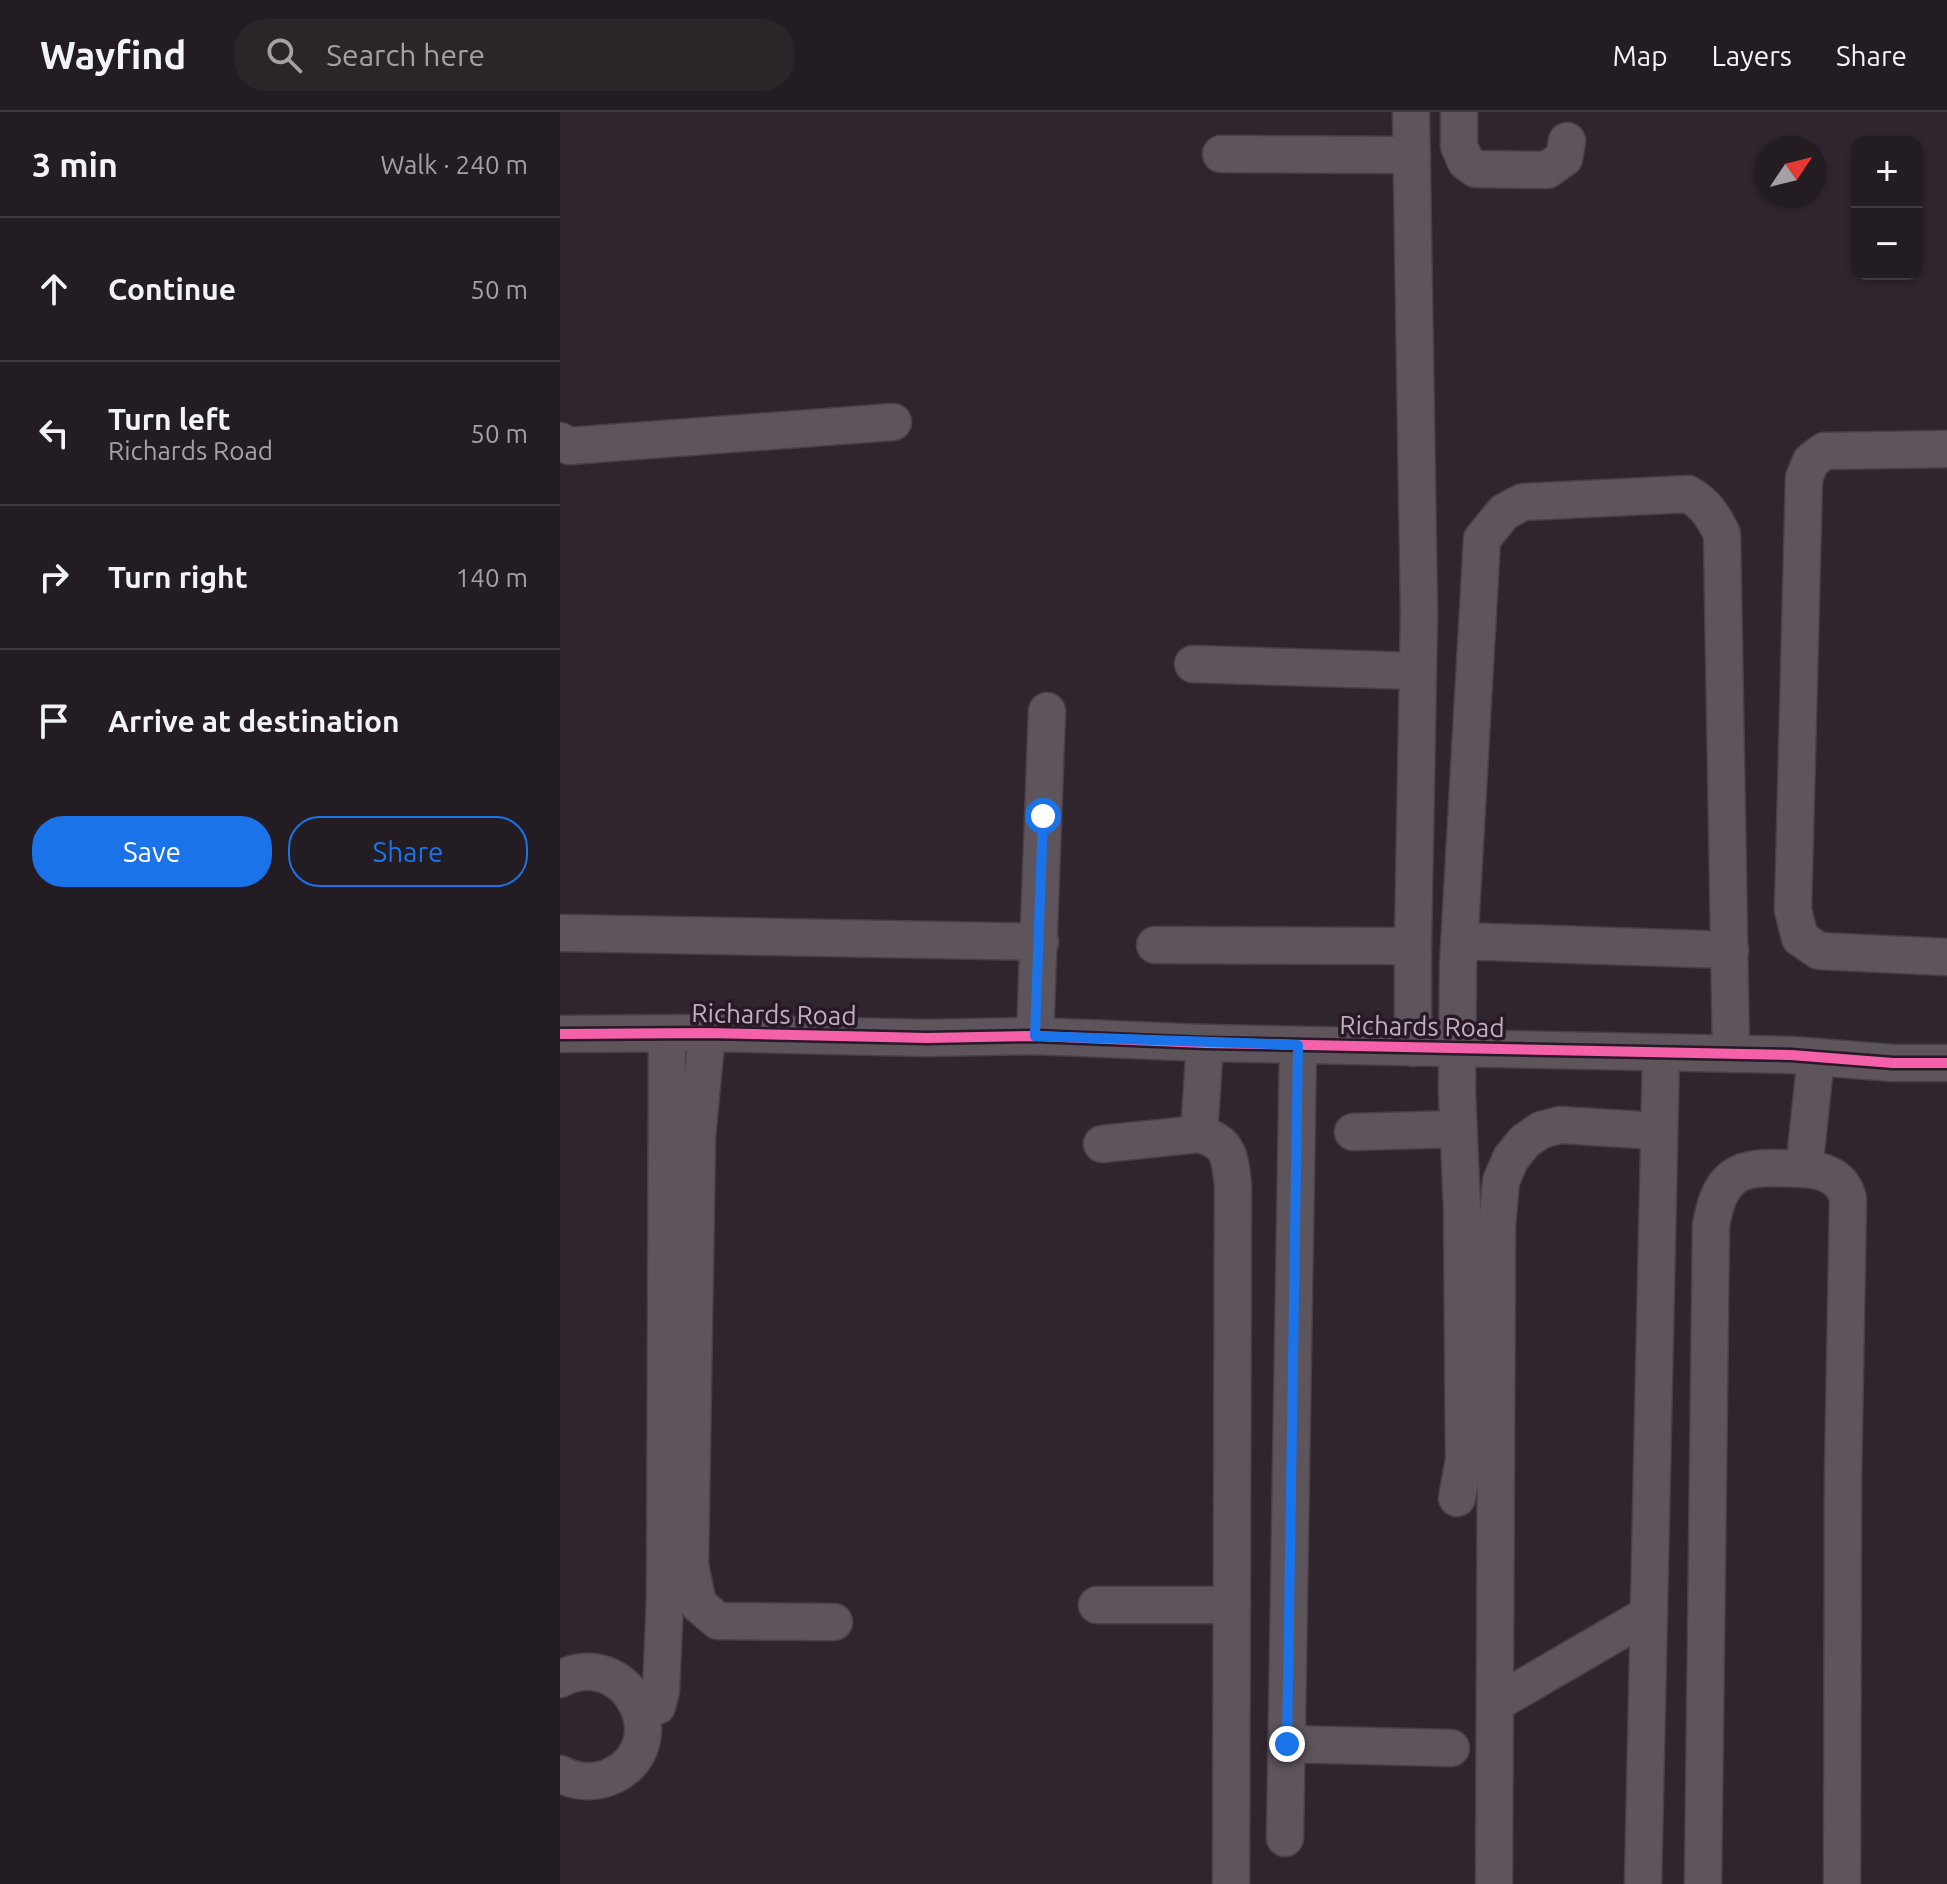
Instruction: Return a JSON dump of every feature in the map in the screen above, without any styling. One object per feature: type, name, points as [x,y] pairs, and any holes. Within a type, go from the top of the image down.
[{"type":"street","points":[[1411,112],[1419,613],[1413,1048]]},
{"type":"street","points":[[1459,112],[1459,146],[1466,162],[1476,169],[1547,170],[1564,158],[1567,141]]},
{"type":"street","points":[[1221,154],[1412,155]]},
{"type":"street","points":[[561,444],[569,446],[893,422]]},
{"type":"street","points":[[1947,449],[1824,451],[1811,461],[1804,478],[1793,910],[1800,938],[1819,951],[1947,957]]},
{"type":"street","points":[[1457,1498],[1464,1460],[1462,1208],[1458,1129],[1460,941],[1482,539],[1504,512],[1523,502],[1688,494],[1702,502],[1713,515],[1722,534],[1731,1054]]},
{"type":"street","points":[[1193,664],[1417,671]]},
{"type":"street","points":[[1035,1036],[1047,711]]},
{"type":"street","points":[[560,933],[1040,942]]},
{"type":"street","points":[[1460,941],[1730,950]]},
{"type":"street","points":[[1155,945],[1413,944]]},
{"type":"street","points":[[707,1033],[697,1137],[690,1565],[698,1604],[718,1621],[834,1622]]},
{"type":"street","name":"Richards Road","points":[[560,1034],[707,1033],[927,1038],[1035,1036],[1205,1043],[1804,1056],[1893,1063],[1947,1063]]},
{"type":"street","points":[[641,1711],[657,1706],[663,1661],[667,1035]]},
{"type":"street","name":"Richards Road","points":[[1804,1056],[1947,1041]]},
{"type":"street","points":[[1199,1134],[1205,1043]]},
{"type":"street","points":[[1285,1838],[1298,1045]]},
{"type":"street","points":[[1643,1884],[1661,1053]]},
{"type":"street","points":[[1804,1056],[1804,1169]]},
{"type":"street","points":[[1494,1884],[1497,1226],[1501,1181],[1511,1158],[1525,1141],[1541,1130],[1560,1125],[1658,1131]]},
{"type":"street","points":[[1353,1132],[1458,1129]]},
{"type":"street","points":[[1102,1144],[1199,1134],[1215,1138],[1229,1154],[1233,1186],[1231,1884]]},
{"type":"street","points":[[1703,1884],[1711,1225],[1716,1198],[1722,1187],[1738,1174],[1755,1169],[1815,1169],[1842,1183],[1848,1199],[1842,1884]]},
{"type":"street","points":[[1097,1605],[1232,1605]]},
{"type":"street","points":[[1496,1703],[1649,1614]]},
{"type":"street","points":[[560,1679],[572,1673],[593,1671],[614,1677],[631,1692],[641,1711],[643,1732],[637,1753],[623,1770],[604,1780],[582,1782],[560,1774]]},
{"type":"street","points":[[1287,1744],[1451,1748]]},
{"type":"cycle path","points":[[560,1034],[707,1033],[927,1038],[1035,1036],[1205,1043],[1791,1055],[1893,1063],[1947,1063]]},
{"type":"route","points":[[1043,816],[1035,1036],[1298,1045],[1287,1744]]}]
